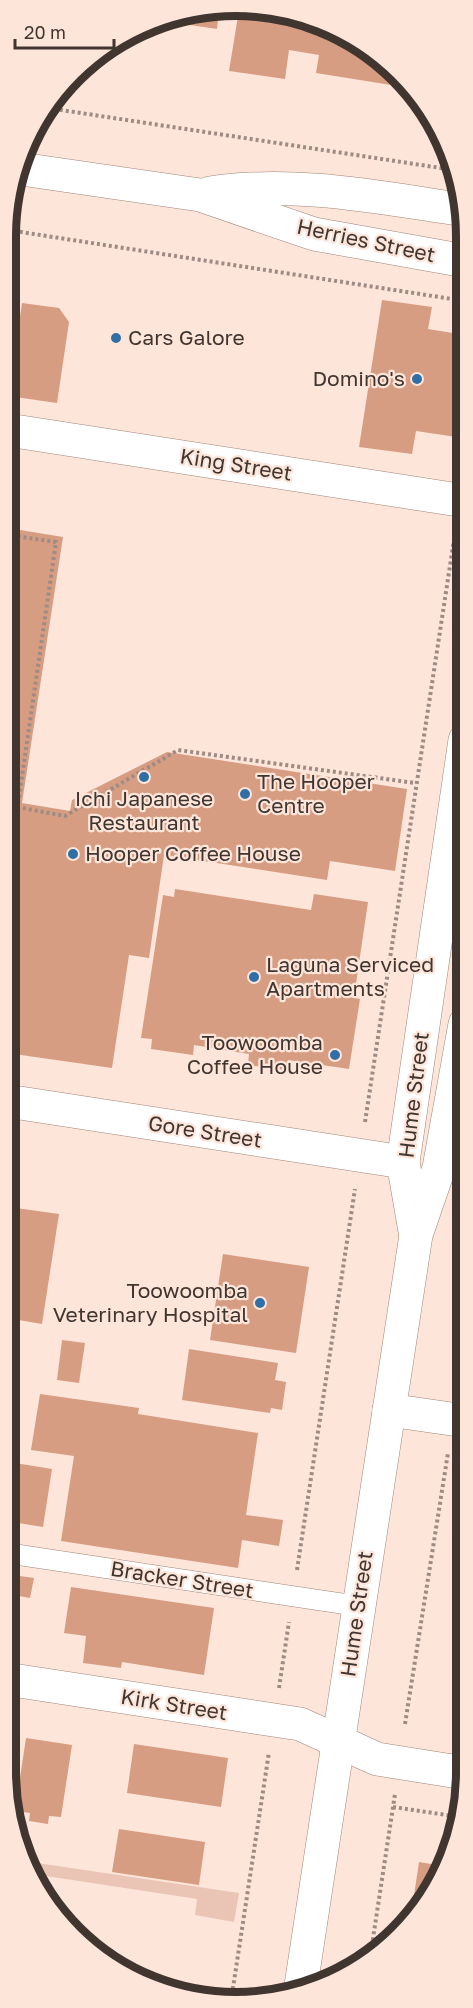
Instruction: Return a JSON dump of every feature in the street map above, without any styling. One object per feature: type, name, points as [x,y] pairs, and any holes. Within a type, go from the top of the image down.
[{"type":"main road","name":"Herries Street","points":[[27,170],[200,195],[314,234],[456,259]]},
{"type":"main road","name":"Herries Street","points":[[200,195],[235,189],[311,188],[455,209]]},
{"type":"main road","name":"King Street","points":[[16,431],[456,512]]},
{"type":"main road","name":"Hume Street","points":[[416,1235],[403,1162],[456,801]]},
{"type":"main road","name":"Hume Street","points":[[302,1982],[416,1235],[439,1168],[456,1074]]},
{"type":"main road","name":"Gore Street","points":[[16,1102],[403,1162]]},
{"type":"main road","points":[[388,1410],[456,1420]]},
{"type":"main road","name":"Kirk Street","points":[[16,1681],[300,1724],[377,1760],[456,1772]]},
{"type":"lane","name":"Bracker Street","points":[[16,1554],[358,1606]]},
{"type":"path","points":[[57,109],[446,169]]},
{"type":"path","points":[[16,231],[456,300]]},
{"type":"path","points":[[16,536],[56,542],[16,823]]},
{"type":"path","points":[[232,1992],[416,783],[456,538]]},
{"type":"path","points":[[17,807],[65,816],[178,750],[416,783]]},
{"type":"path","points":[[405,1724],[456,1437]]},
{"type":"path","points":[[372,1944],[395,1793]]},
{"type":"path","points":[[393,1807],[452,1816]]},
{"type":"shaded area","points":[[36,1863],[239,1893],[234,1922],[195,1915],[197,1899],[42,1875]]},
{"type":"building","points":[[238,16],[265,18],[307,28],[334,39],[370,62],[397,86],[316,73],[319,55],[289,50],[285,79],[229,71]]},
{"type":"building","points":[[218,17],[217,29],[181,24]]},
{"type":"building","name":"Domino's","points":[[382,300],[432,307],[428,329],[456,334],[456,437],[416,431],[412,454],[359,447]]},
{"type":"building","points":[[22,303],[59,308],[69,322],[57,403],[16,397],[16,343]]},
{"type":"building","name":"The Hooper Centre","points":[[16,529],[63,537],[22,803],[70,811],[72,800],[167,752],[407,789],[395,871],[330,861],[327,880],[164,855],[149,958],[129,955],[112,1068],[16,1054]]},
{"type":"building","name":"Laguna Serviced Apartments","points":[[175,889],[311,910],[314,894],[368,902],[355,990],[341,988],[340,995],[360,999],[349,1069],[288,1060],[286,1070],[248,1065],[249,1054],[194,1045],[193,1055],[151,1049],[152,1039],[141,1038],[163,895],[174,897]]},
{"type":"building","points":[[16,1208],[59,1214],[42,1324],[16,1320]]},
{"type":"building","name":"Toowoomba Veterinary Hospital","points":[[223,1254],[309,1267],[296,1353],[210,1340]]},
{"type":"building","points":[[62,1340],[85,1343],[79,1383],[57,1380]]},
{"type":"building","points":[[189,1349],[278,1363],[275,1380],[286,1382],[282,1410],[271,1408],[270,1413],[182,1400]]},
{"type":"building","points":[[40,1394],[139,1408],[138,1414],[258,1433],[246,1515],[283,1520],[279,1546],[242,1540],[238,1568],[61,1541],[74,1456],[31,1450]]},
{"type":"building","points":[[16,1463],[52,1469],[43,1527],[16,1523]]},
{"type":"building","points":[[16,1575],[34,1578],[30,1598],[19,1596],[16,1616]]},
{"type":"building","points":[[71,1587],[214,1608],[204,1675],[122,1662],[121,1668],[83,1663],[86,1636],[64,1633]]},
{"type":"building","points":[[26,1738],[72,1745],[61,1817],[49,1816],[48,1824],[29,1821],[30,1813],[21,1812],[18,1794]]},
{"type":"building","points":[[134,1744],[228,1758],[221,1807],[127,1793]]},
{"type":"building","points":[[119,1829],[205,1842],[199,1885],[112,1872]]},
{"type":"building","points":[[419,1862],[436,1865],[427,1882],[413,1902]]},
{"type":"place","name":"Cars Galore","points":[[116,338]]},
{"type":"place","name":"Domino's","points":[[417,379]]},
{"type":"place","name":"Ichi Japanese Restaurant","points":[[144,777]]},
{"type":"place","name":"The Hooper Centre","points":[[245,794]]},
{"type":"place","name":"Hooper Coffee House","points":[[73,854]]},
{"type":"place","name":"Laguna Serviced Apartments","points":[[254,977]]},
{"type":"place","name":"Toowoomba Coffee House","points":[[335,1055]]},
{"type":"place","name":"Toowoomba Veterinary Hospital","points":[[260,1303]]}]
